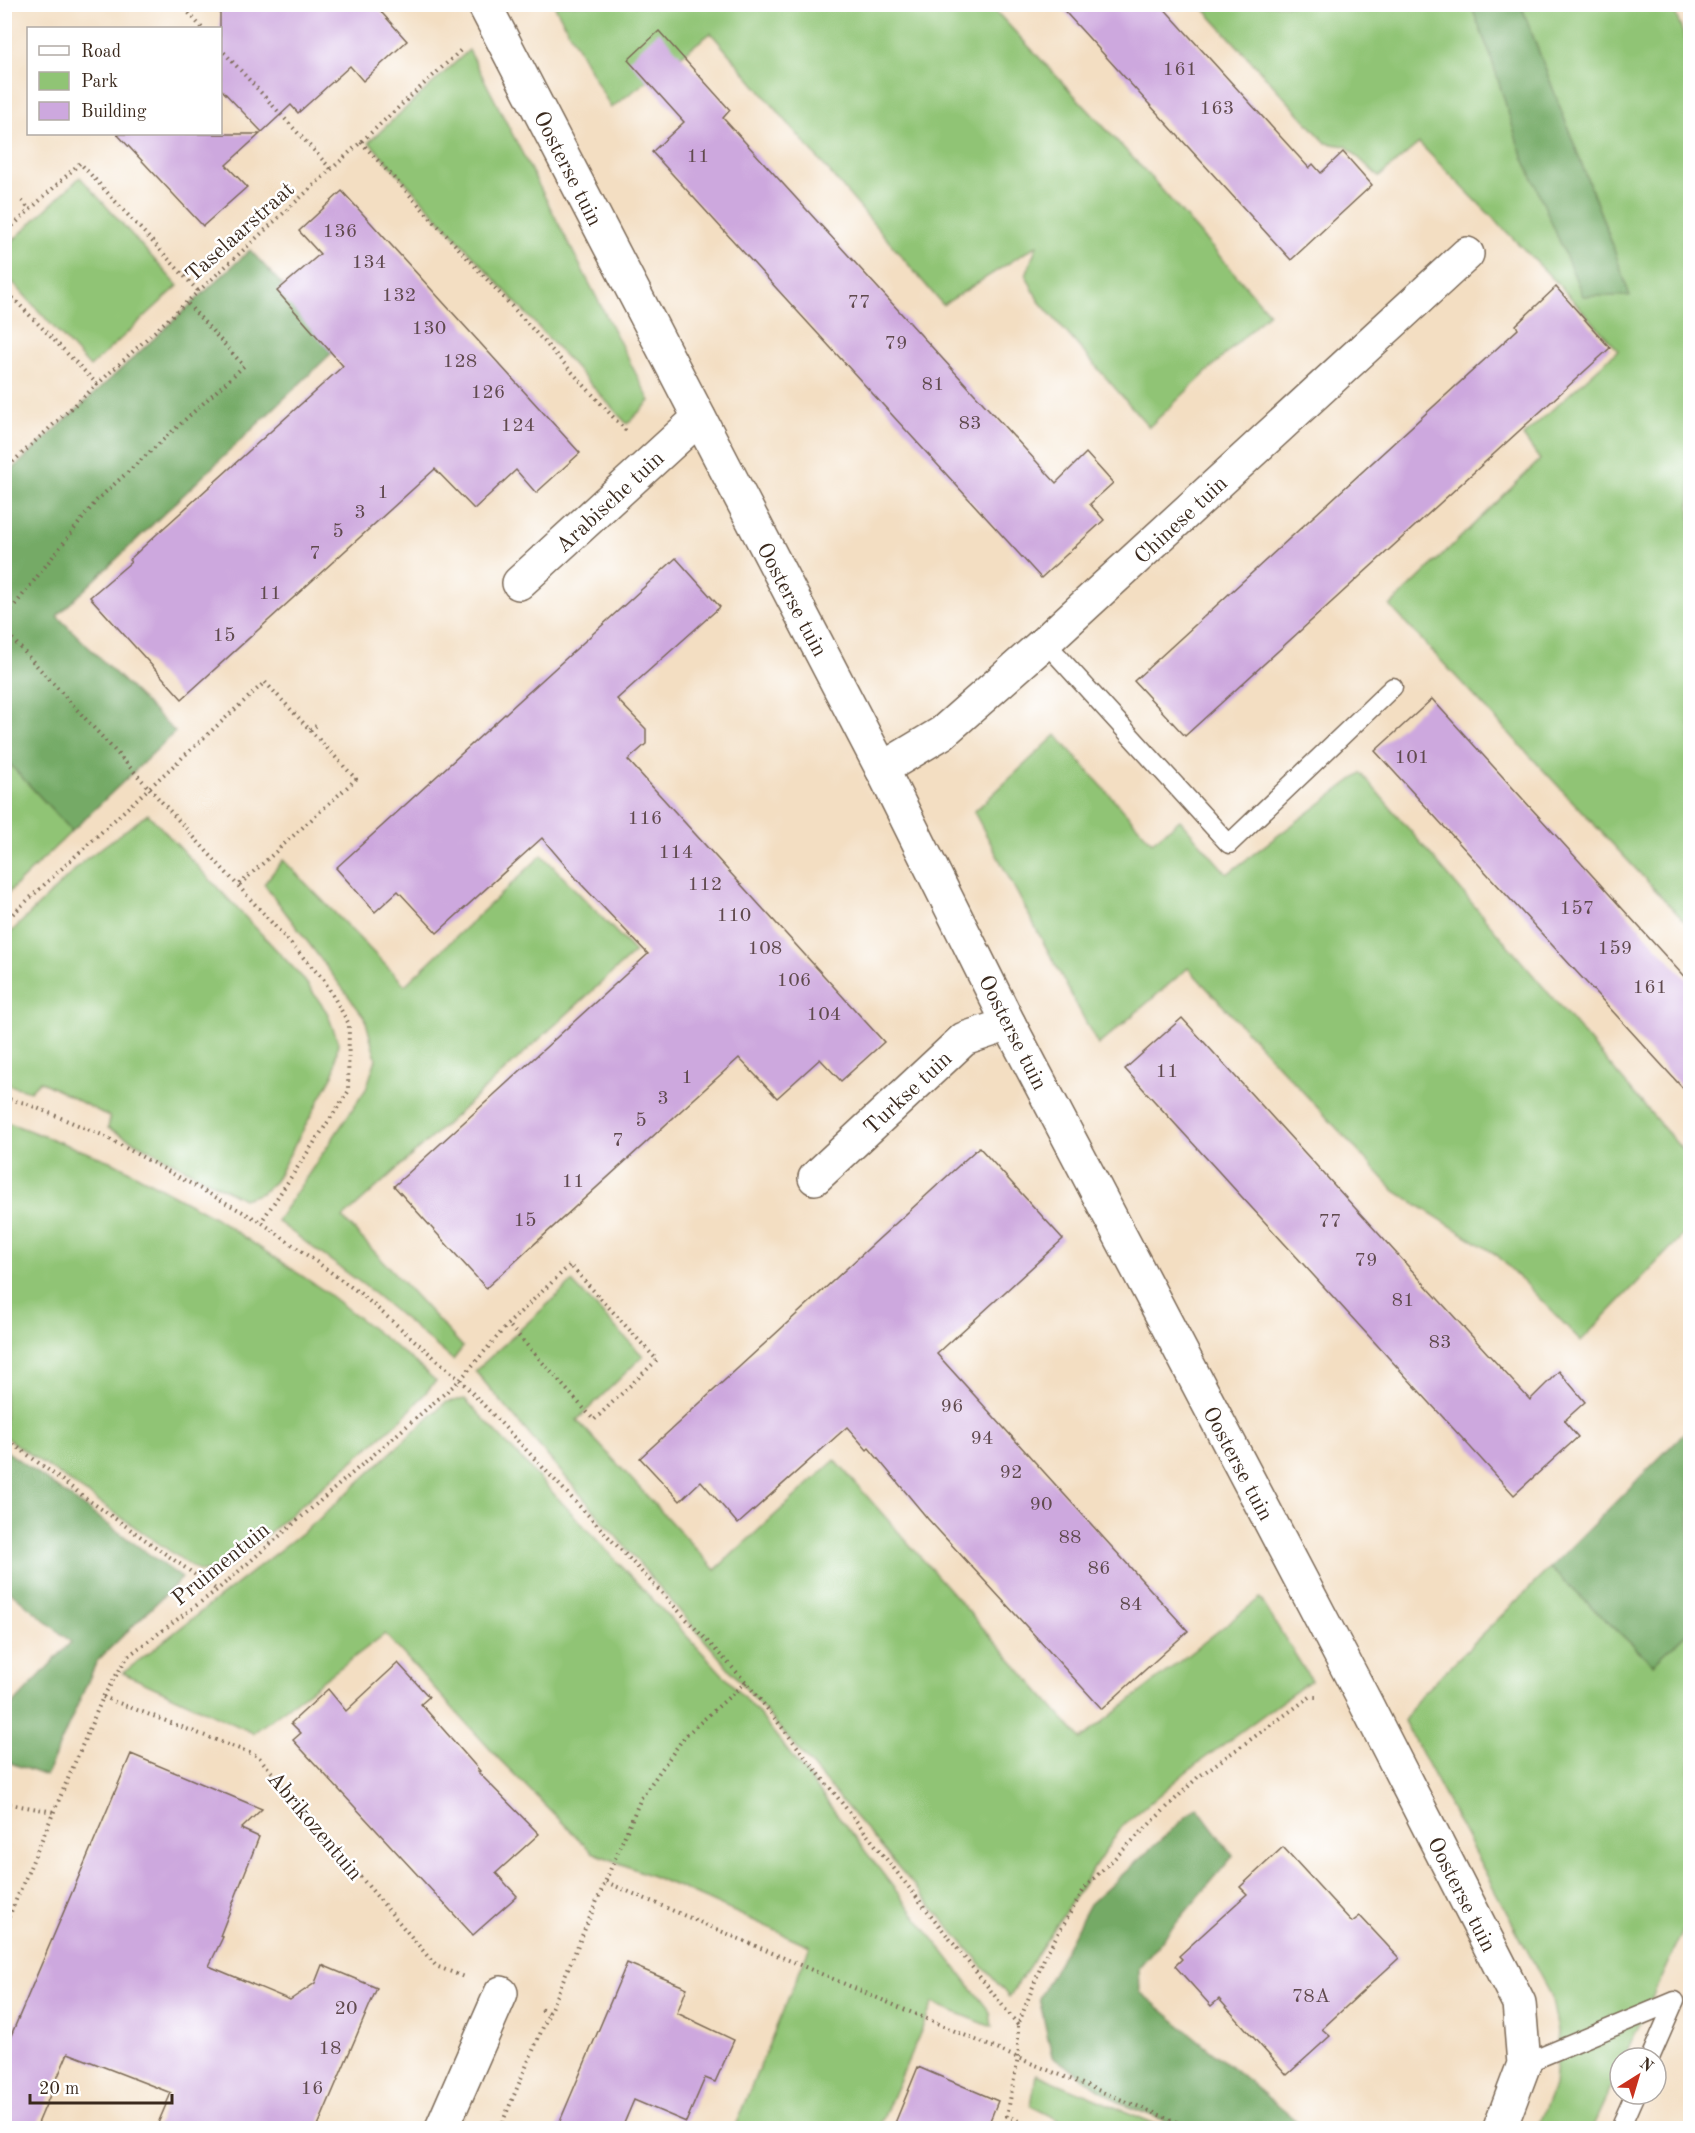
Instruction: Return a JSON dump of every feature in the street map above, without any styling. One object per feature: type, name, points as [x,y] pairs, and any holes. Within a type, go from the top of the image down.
[{"type":"street","name":"Oosterse tuin","points":[[485,6],[882,769],[1009,1024],[1362,1696],[1519,2003],[1524,2064],[1500,2128]]},
{"type":"street","name":"Chinese tuin","points":[[882,769],[942,733],[1045,642],[1467,254]]},
{"type":"street","name":"Arabische tuin","points":[[519,583],[699,418]]},
{"type":"street","name":"Turkse tuin","points":[[815,1178],[964,1039],[1009,1024]]},
{"type":"street","points":[[442,2128],[501,1993]]},
{"type":"lane","points":[[1045,642],[1228,844],[1393,687]]},
{"type":"lane","points":[[1524,2064],[1675,2001],[1655,2046]]},
{"type":"lane","points":[[1620,2128],[1630,2106]]},
{"type":"path","points":[[181,4],[201,27]]},
{"type":"path","points":[[1686,4],[1690,15]]},
{"type":"path","name":"Taselaarstraat","points":[[4,470],[470,42],[485,6]]},
{"type":"path","points":[[222,50],[330,170]]},
{"type":"path","points":[[361,142],[653,460]]},
{"type":"path","points":[[4,234],[80,163],[198,291]]},
{"type":"path","points":[[22,201],[30,210]]},
{"type":"path","points":[[4,289],[98,386]]},
{"type":"path","points":[[4,620],[97,500],[244,366],[186,302]]},
{"type":"path","points":[[4,630],[240,885],[324,980],[348,1024],[348,1092],[261,1222]]},
{"type":"path","points":[[4,922],[265,682],[356,778],[240,885]]},
{"type":"path","points":[[310,730],[316,726]]},
{"type":"path","points":[[4,1098],[25,1103],[102,1135],[261,1222],[361,1294],[460,1380],[746,1682],[1018,2025]]},
{"type":"path","points":[[460,1380],[508,1324],[570,1265],[657,1360],[594,1420],[508,1324]]},
{"type":"path","name":"Pruimentuin","points":[[4,1928],[104,1697],[128,1656],[217,1590],[460,1380]]},
{"type":"path","points":[[4,1437],[87,1499],[217,1590]]},
{"type":"path","points":[[500,2128],[641,1798],[685,1736],[746,1682]]},
{"type":"path","points":[[1035,2128],[1007,2116],[1018,2058],[1018,2025],[1045,1956],[1086,1886],[1198,1777],[1310,1697],[1362,1696]]},
{"type":"path","name":"Abrikozentuin","points":[[104,1697],[258,1756],[436,1966],[549,2013]]},
{"type":"path","points":[[4,1803],[54,1812]]},
{"type":"path","points":[[606,1882],[1018,2058],[1192,2128]]},
{"type":"green space","points":[[554,5],[990,5],[1148,174],[1269,313],[1149,427],[1038,300],[1026,275],[1037,245],[943,305],[711,33],[611,108]]},
{"type":"green space","points":[[1200,5],[1471,5],[1490,54],[1629,296],[1611,241],[1521,5],[1672,5],[1690,51],[1690,927],[1390,606],[1540,460],[1523,436],[1618,350],[1560,286],[1419,143],[1379,177],[1346,146],[1326,143]]},
{"type":"green space","points":[[1471,5],[1521,5],[1630,296],[1583,296],[1519,147],[1490,54]]},
{"type":"green space","points":[[469,50],[650,401],[627,424],[369,142]]},
{"type":"green space","points":[[80,177],[178,286],[90,367],[5,274],[5,248]]},
{"type":"green space","points":[[250,250],[339,346],[57,616],[175,732],[72,831],[5,759],[5,476]]},
{"type":"green space","points":[[1056,735],[1152,842],[1180,820],[1227,874],[1361,773],[1690,1159],[1690,1228],[1581,1341],[1497,1255],[1395,1191],[1188,968],[1098,1045],[974,812]]},
{"type":"green space","points":[[5,759],[72,831],[5,896]]},
{"type":"green space","points":[[148,814],[302,977],[327,1012],[338,1042],[334,1073],[275,1181],[262,1193],[243,1199],[108,1128],[110,1117],[40,1081],[30,1091],[5,1084],[5,938],[86,859]]},
{"type":"green space","points":[[542,855],[635,952],[343,1218],[463,1347],[453,1360],[365,1286],[277,1221],[366,1089],[376,1059],[365,1018],[264,884],[283,860],[405,985]]},
{"type":"green space","points":[[4,1121],[115,1163],[214,1217],[323,1290],[436,1381],[404,1417],[229,1567],[200,1572],[5,1437]]},
{"type":"green space","points":[[572,1282],[643,1356],[577,1420],[715,1570],[835,1460],[1081,1739],[1260,1598],[1311,1680],[1186,1772],[1121,1827],[1009,1997],[475,1371]]},
{"type":"green space","points":[[465,1399],[756,1710],[990,2012],[992,2027],[933,2003],[879,2128],[734,2128],[810,1946],[679,1887],[592,1852],[499,1759],[385,1634],[253,1733],[123,1673],[318,1520],[446,1402]]},
{"type":"green space","points":[[1690,1427],[1690,1630],[1653,1664],[1550,1568]]},
{"type":"green space","points":[[5,1450],[182,1578],[97,1661],[46,1776],[5,1761],[5,1713],[71,1642],[5,1587]]},
{"type":"green space","points":[[1550,1568],[1653,1664],[1690,1630],[1690,1915],[1630,2046],[1608,2046],[1608,2094],[1592,2128],[1537,2128],[1554,2087],[1558,2031],[1551,1995],[1404,1721],[1420,1696]]},
{"type":"green space","points":[[1197,1807],[1233,1856],[1139,1967],[1140,1992],[1305,2128],[1184,2128],[1121,2104],[1052,2056],[1039,1998],[1090,1904]]},
{"type":"green space","points":[[1036,2074],[1165,2128],[1074,2128],[1031,2106]]},
{"type":"building","points":[[220,4],[374,4],[407,41],[363,81],[350,66],[298,113],[291,105],[262,132],[222,90],[222,27],[220,27]]},
{"type":"building","points":[[1058,4],[1160,4],[1309,168],[1313,164],[1321,173],[1343,152],[1372,185],[1291,260]]},
{"type":"building","points":[[659,31],[730,110],[723,118],[1056,483],[1086,453],[1113,483],[1090,504],[1104,520],[1041,578],[652,152],[684,122],[628,60]]},
{"type":"building","points":[[260,134],[226,165],[247,187],[203,226],[118,135]]},
{"type":"building","points":[[342,191],[580,453],[536,493],[516,470],[474,509],[435,469],[182,699],[90,597],[343,366],[277,291],[320,254],[299,231]]},
{"type":"building","points":[[1556,287],[1610,348],[1185,736],[1134,681],[1518,329],[1516,325]]},
{"type":"building","points":[[676,558],[720,607],[617,699],[646,729],[646,744],[628,760],[884,1042],[841,1081],[820,1059],[777,1098],[739,1058],[486,1288],[394,1186],[648,954],[581,884],[542,838],[437,933],[398,891],[375,912],[336,868]]},
{"type":"building","points":[[1432,699],[1690,983],[1690,1096],[1375,751]]},
{"type":"building","points":[[1182,1018],[1530,1400],[1559,1371],[1585,1402],[1564,1421],[1578,1437],[1514,1495],[1125,1069]]},
{"type":"building","points":[[979,1147],[1063,1239],[937,1354],[1188,1631],[1102,1709],[928,1519],[869,1448],[867,1450],[847,1427],[738,1524],[701,1481],[680,1501],[640,1458]]},
{"type":"building","points":[[398,1663],[429,1697],[421,1704],[480,1771],[478,1772],[539,1834],[496,1873],[517,1896],[473,1935],[293,1740],[301,1733],[291,1723],[328,1689],[346,1711]]},
{"type":"building","points":[[131,1754],[262,1809],[241,1829],[259,1837],[220,1936],[223,1937],[209,1966],[290,2000],[315,1983],[322,1965],[377,1988],[317,2128],[156,2128],[171,2093],[68,2053],[36,2128],[4,2128],[4,2052]]},
{"type":"building","points":[[1283,1847],[1352,1922],[1360,1916],[1399,1958],[1322,2029],[1330,2036],[1287,2075],[1219,1999],[1211,2006],[1175,1966],[1182,1959],[1179,1956],[1247,1894],[1240,1887]]},
{"type":"building","points":[[627,1963],[687,1988],[677,2013],[734,2040],[715,2082],[705,2078],[686,2122],[634,2100],[622,2128],[557,2128]]},
{"type":"building","points":[[918,2067],[998,2101],[987,2128],[893,2128]]}]
